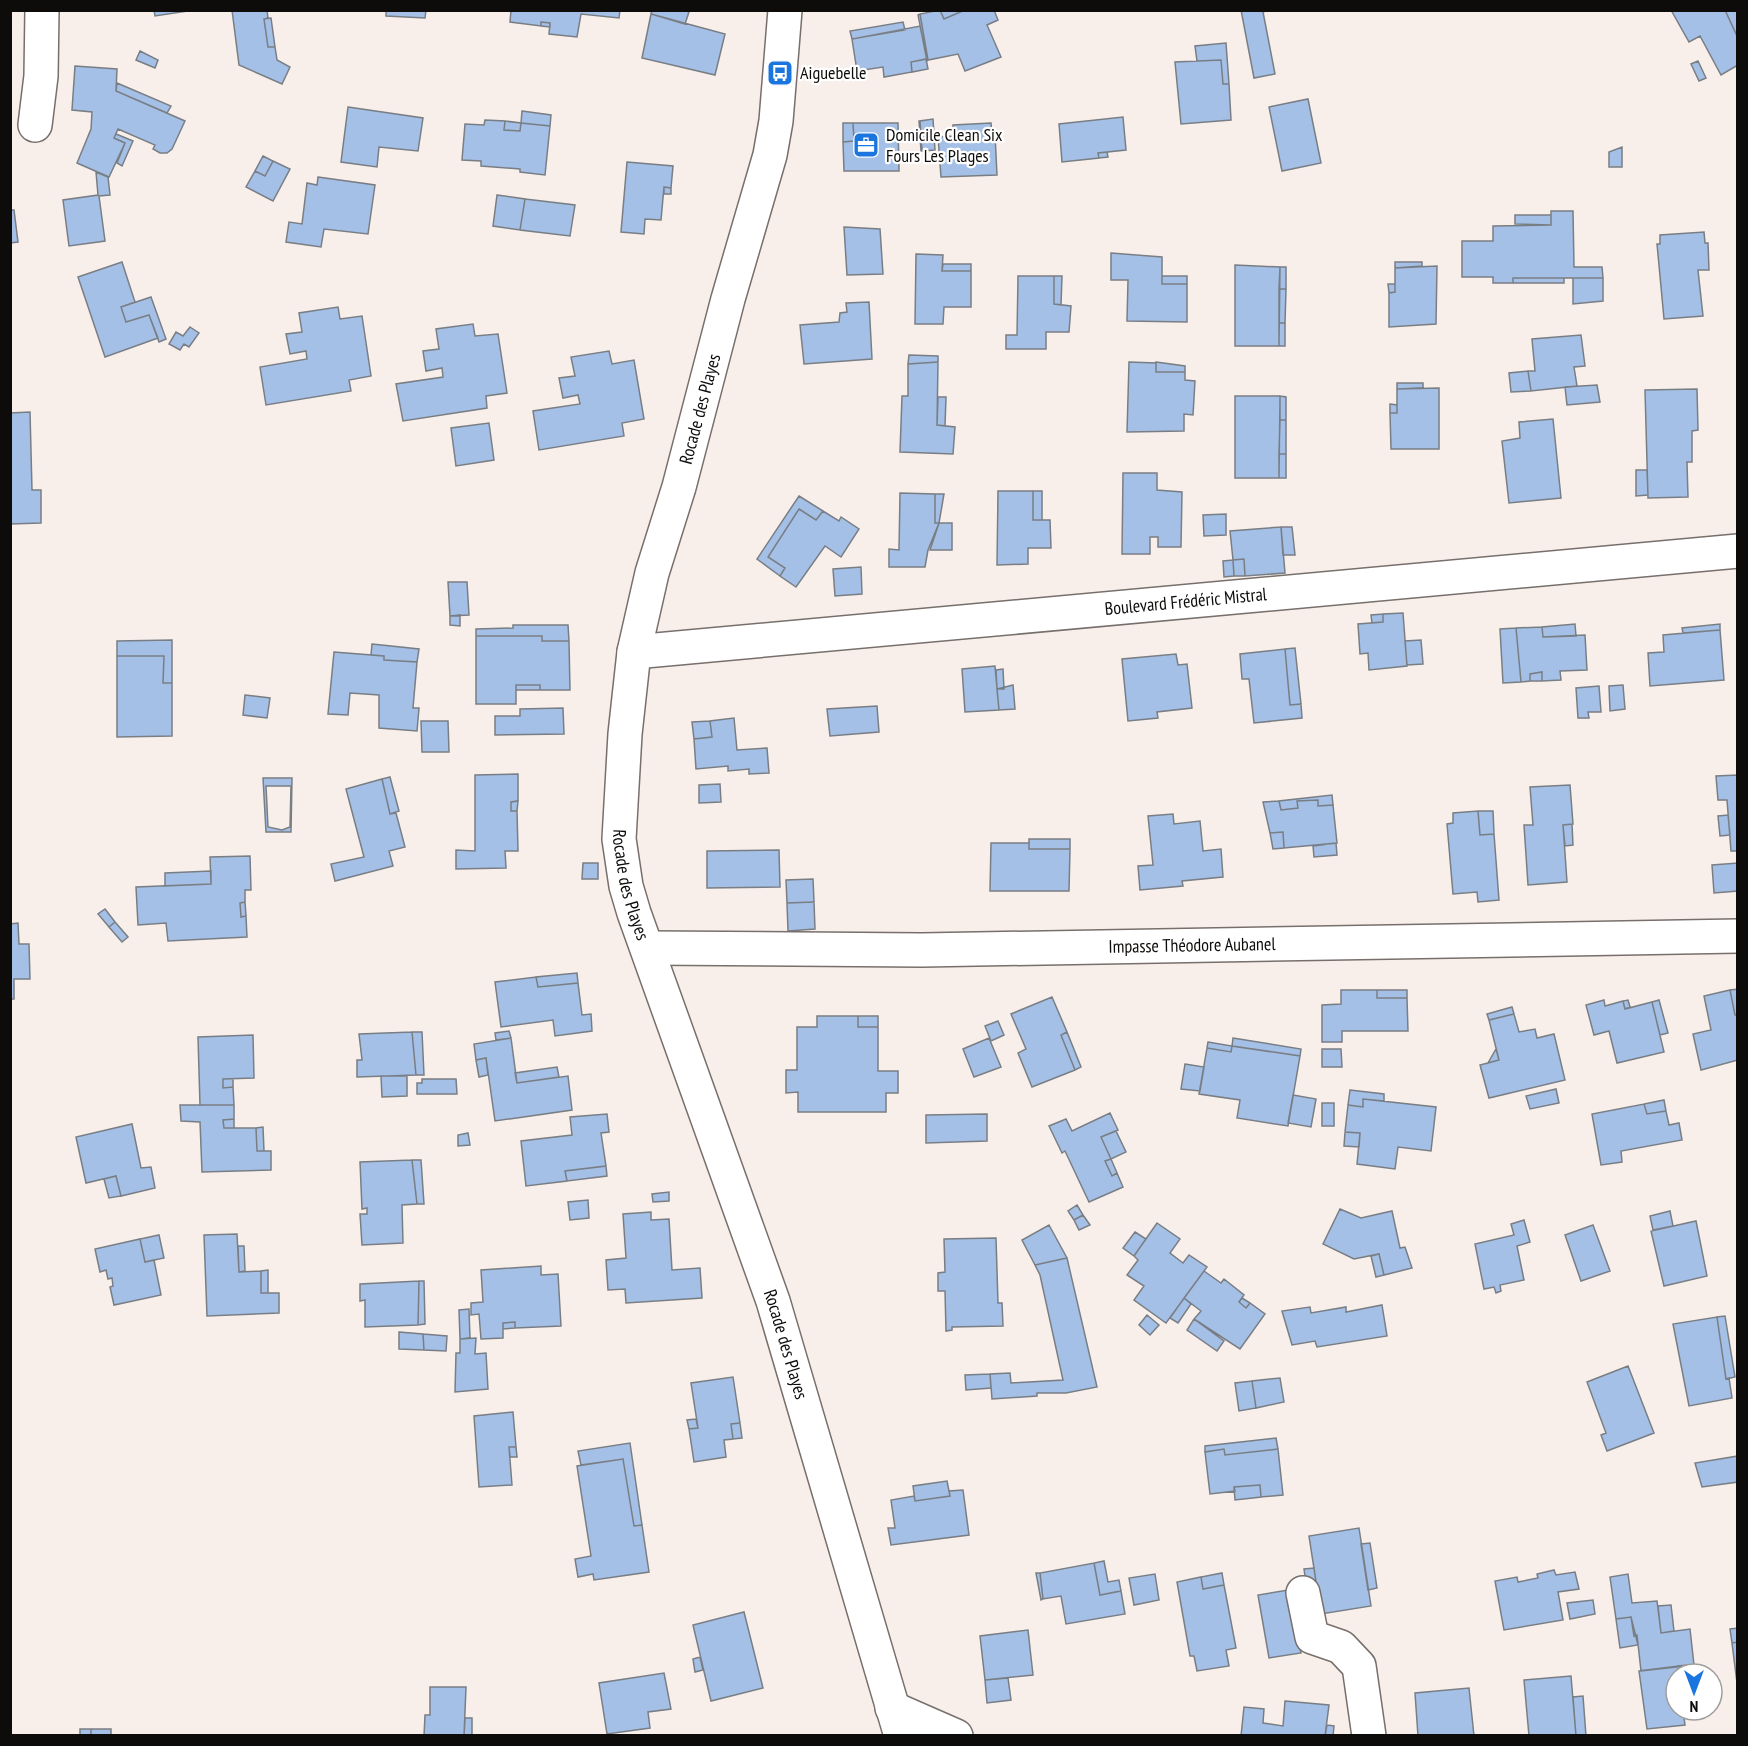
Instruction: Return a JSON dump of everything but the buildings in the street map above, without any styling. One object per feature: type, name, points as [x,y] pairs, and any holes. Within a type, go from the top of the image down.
[{"type":"street","points":[[35,125],[41,76],[42,10]]},
{"type":"street","name":"Rocade des Playes","points":[[785,10],[776,121],[770,155],[728,299],[679,487],[652,573],[634,652],[625,734],[619,839],[626,886],[773,1301],[897,1722]]},
{"type":"street","name":"Boulevard Frédéric Mistral","points":[[634,652],[1737,551]]},
{"type":"street","name":"Impasse Théodore Aubanel","points":[[648,948],[922,950],[1737,936]]},
{"type":"street","points":[[1303,1593],[1312,1636],[1341,1647],[1359,1666],[1369,1736]]},
{"type":"street","points":[[897,1722],[956,1736]]},
{"type":"place","name":"Aiguebelle","points":[[780,73]]},
{"type":"place","name":"Domicile Clean Six Fours Les Plages","points":[[866,145]]}]
